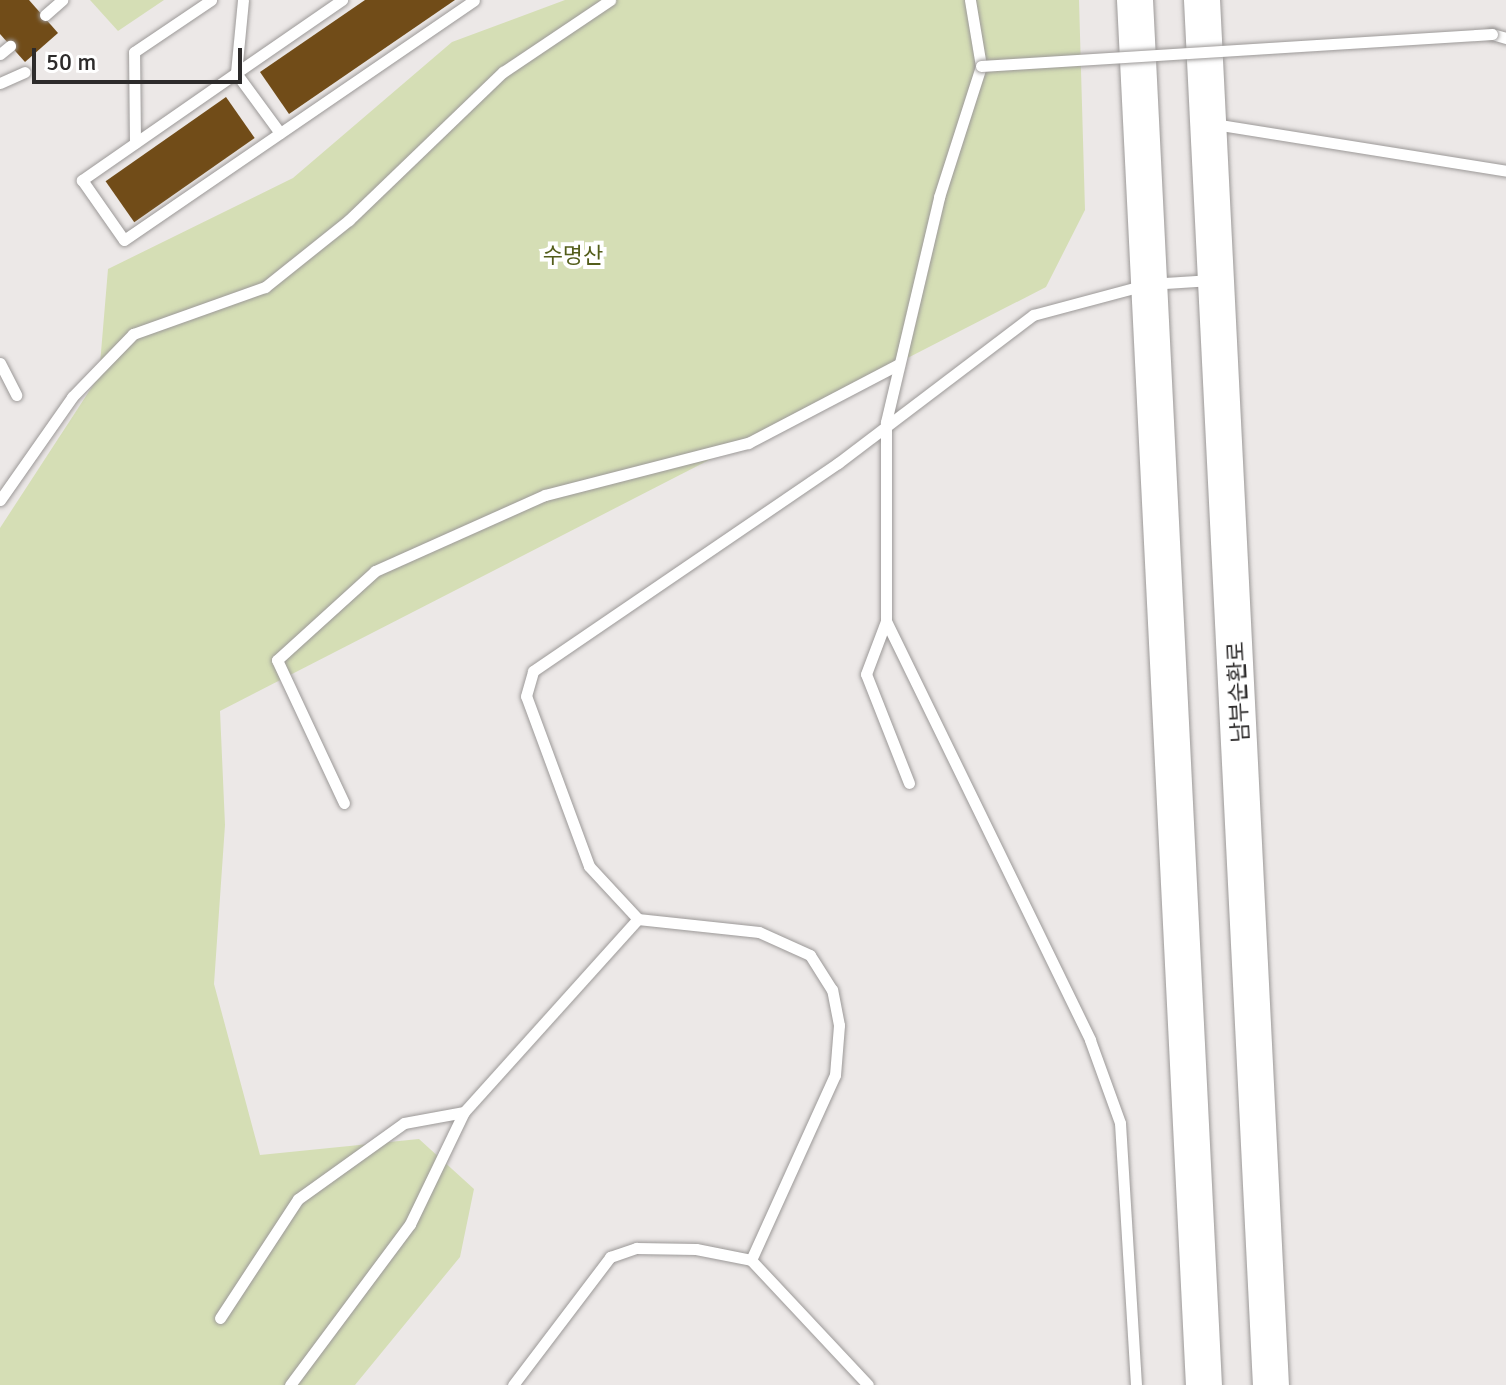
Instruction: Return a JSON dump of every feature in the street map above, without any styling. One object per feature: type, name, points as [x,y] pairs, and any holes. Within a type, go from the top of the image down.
[{"type":"main road","points":[[1135,0],[1204,1385]]},
{"type":"main road","name":"남부순환로","points":[[1202,0],[1271,1385]]},
{"type":"lane","points":[[45,15],[62,0]]},
{"type":"lane","points":[[135,143],[134,52],[211,0]]},
{"type":"lane","points":[[243,0],[236,73],[280,133]]},
{"type":"lane","points":[[342,0],[82,180],[124,240],[474,0]]},
{"type":"lane","points":[[0,500],[72,397],[133,334],[265,287],[349,220],[503,72],[610,0]]},
{"type":"lane","points":[[909,783],[866,674],[886,621],[886,422],[939,197],[981,66],[970,0]]},
{"type":"lane","points":[[981,66],[1492,34],[1506,38]]},
{"type":"lane","points":[[0,54],[10,46]]},
{"type":"lane","points":[[0,83],[25,72]]},
{"type":"lane","points":[[1208,123],[1506,171]]},
{"type":"lane","points":[[751,1260],[835,1075],[839,1025],[832,990],[810,955],[759,932],[638,919],[589,866],[526,696],[533,671],[838,463],[886,422],[1033,315],[1149,284],[1216,279]]},
{"type":"lane","points":[[0,363],[16,395]]},
{"type":"lane","points":[[344,803],[277,660],[375,571],[545,495],[748,443],[899,364]]},
{"type":"lane","points":[[886,621],[1090,1040],[1120,1123],[1136,1385]]},
{"type":"lane","points":[[290,1385],[410,1224],[464,1112],[638,919]]},
{"type":"lane","points":[[220,1318],[298,1199],[404,1123],[464,1112]]},
{"type":"lane","points":[[513,1385],[610,1257],[636,1248],[696,1249],[751,1260],[868,1385]]},
{"type":"green space","points":[[90,0],[164,0],[118,31]]},
{"type":"green space","name":"수명산","points":[[565,0],[1079,0],[1085,210],[1046,287],[220,711],[225,825],[214,984],[260,1155],[419,1139],[474,1189],[460,1257],[355,1385],[0,1385],[0,528],[99,376],[108,269],[293,178],[452,42]]},
{"type":"building","points":[[0,0],[29,0],[58,33],[25,62],[0,34]]},
{"type":"building","points":[[365,0],[455,0],[289,114],[260,72]]},
{"type":"building","points":[[226,97],[255,138],[134,222],[106,181]]}]
